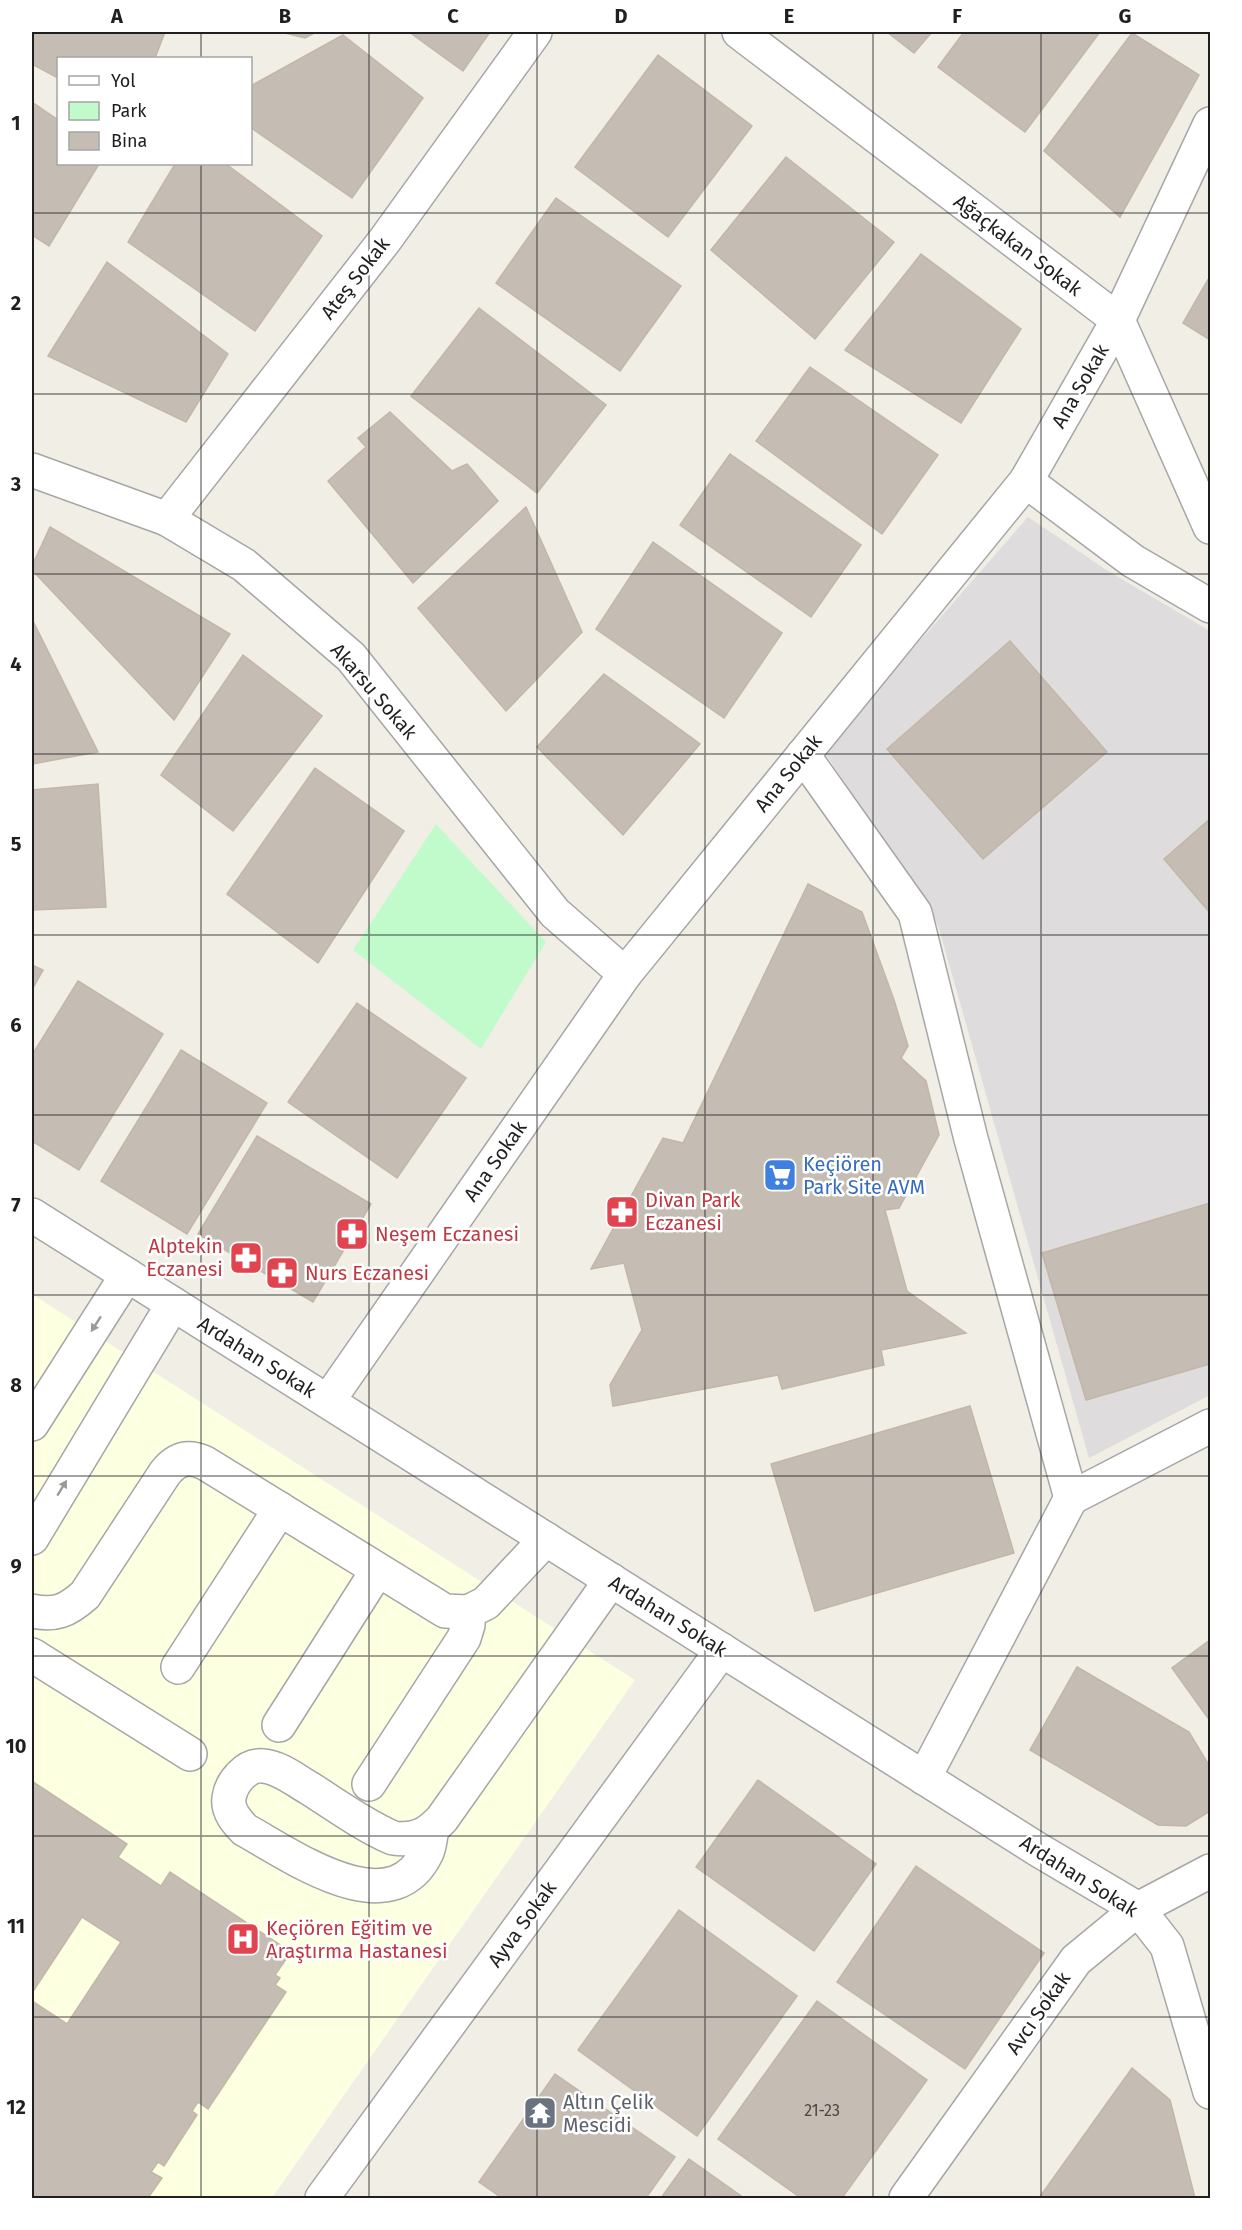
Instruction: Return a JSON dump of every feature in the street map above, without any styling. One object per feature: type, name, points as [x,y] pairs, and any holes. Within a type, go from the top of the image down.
[{"type":"street","name":"Ateş Sokak","points":[[167,519],[385,240],[535,32]]},
{"type":"street","name":"Ağaçkakan Sokak","points":[[739,32],[1118,320],[1210,527]]},
{"type":"street","name":"Ana Sokak","points":[[328,1401],[625,974],[1026,482],[1118,320],[1210,124]]},
{"type":"street","name":"Akarsu Sokak","points":[[32,470],[167,519],[244,565],[351,657],[555,913],[625,974]]},
{"type":"street","points":[[1026,482],[1133,561],[1210,606]]},
{"type":"street","points":[[803,755],[915,913],[971,1139],[1071,1498]]},
{"type":"street","name":"Ardahan Sokak","points":[[32,1215],[1037,1849],[1138,1909],[1167,1946],[1210,2091]]},
{"type":"street","points":[[32,1424],[127,1275]]},
{"type":"street","points":[[32,1538],[173,1304]]},
{"type":"street","points":[[924,1778],[1071,1498],[1210,1426]]},
{"type":"street","points":[[32,1611],[61,1612],[85,1595],[171,1465],[189,1458],[205,1463],[445,1611],[468,1612],[486,1603],[546,1539]]},
{"type":"street","points":[[178,1667],[280,1509]]},
{"type":"street","points":[[279,1725],[377,1570]]},
{"type":"street","points":[[432,1830],[420,1837],[407,1840],[393,1838],[283,1772],[262,1766],[252,1767],[245,1771],[230,1793],[228,1802],[236,1821],[245,1830],[331,1877],[364,1885],[398,1881],[417,1867],[427,1851],[432,1830],[611,1580]]},
{"type":"street","points":[[369,1784],[464,1638],[468,1625],[468,1612]]},
{"type":"street","name":"Ayva Sokak","points":[[322,2199],[722,1650]]},
{"type":"street","points":[[32,1655],[190,1754]]},
{"type":"street","name":"Avcı Sokak","points":[[906,2199],[1076,1960],[1138,1909],[1210,1871]]},
{"type":"shaded area","points":[[1028,517],[1108,571],[1210,631],[1210,1395],[1089,1458],[938,925],[824,751]]},
{"type":"shaded area","name":"Keçiören Eğitim ve Araştırma Hastanesi","points":[[32,1294],[635,1680],[272,2198],[32,2198]]},
{"type":"green space","points":[[436,824],[546,942],[481,1049],[353,950]]},
{"type":"building","points":[[32,32],[165,32],[155,57],[57,57],[57,77],[32,64]]},
{"type":"building","points":[[281,32],[316,32],[305,38]]},
{"type":"building","points":[[409,32],[490,32],[463,71]]},
{"type":"building","points":[[887,32],[932,32],[914,53]]},
{"type":"building","points":[[964,32],[1100,32],[1025,132],[938,67]]},
{"type":"building","points":[[1132,33],[1199,75],[1120,217],[1044,151]]},
{"type":"building","points":[[343,35],[423,98],[352,198],[252,128],[252,86]]},
{"type":"building","points":[[658,55],[752,126],[668,237],[575,167]]},
{"type":"building","points":[[32,102],[57,119],[57,165],[98,165],[49,246],[32,235]]},
{"type":"building","points":[[786,157],[894,242],[815,339],[711,250]]},
{"type":"building","points":[[174,165],[227,165],[322,236],[255,331],[128,242]]},
{"type":"building","points":[[556,198],[681,286],[620,371],[496,283]]},
{"type":"building","points":[[921,254],[1021,329],[961,423],[845,350]]},
{"type":"building","points":[[107,262],[228,354],[186,422],[48,356]]},
{"type":"building","points":[[1210,276],[1210,340],[1183,323]]},
{"type":"building","points":[[479,308],[606,405],[537,493],[411,396]]},
{"type":"building","points":[[810,367],[938,455],[882,534],[756,441]]},
{"type":"building","points":[[390,412],[452,471],[467,464],[498,501],[413,583],[328,481],[366,447],[358,438]]},
{"type":"building","points":[[730,454],[861,545],[811,617],[680,525]]},
{"type":"building","points":[[526,507],[582,632],[506,711],[418,608]]},
{"type":"building","points":[[50,527],[230,634],[174,720],[32,570]]},
{"type":"building","points":[[653,542],[782,633],[724,718],[596,629]]},
{"type":"building","points":[[32,619],[98,752],[32,764]]},
{"type":"building","points":[[1010,641],[1107,752],[983,859],[887,749]]},
{"type":"building","points":[[243,655],[322,716],[233,831],[161,775]]},
{"type":"building","points":[[604,674],[700,744],[623,835],[537,747]]},
{"type":"building","points":[[315,768],[404,831],[318,963],[227,894]]},
{"type":"building","points":[[98,784],[106,907],[32,910],[32,790]]},
{"type":"building","points":[[1210,819],[1210,913],[1164,859]]},
{"type":"building","name":"Keçiören Park Site AVM","points":[[808,884],[862,912],[908,1046],[901,1058],[926,1081],[939,1135],[899,1208],[885,1210],[907,1291],[966,1333],[881,1350],[884,1365],[782,1389],[778,1375],[613,1406],[610,1385],[642,1330],[624,1263],[591,1269],[663,1138],[683,1143]]},
{"type":"building","points":[[32,965],[43,970],[32,990]]},
{"type":"building","points":[[78,981],[163,1034],[79,1170],[32,1141],[32,1055]]},
{"type":"building","points":[[357,1003],[466,1078],[397,1178],[288,1102]]},
{"type":"building","points":[[181,1050],[267,1103],[187,1234],[101,1181]]},
{"type":"building","points":[[257,1136],[371,1204],[313,1302],[198,1234]]},
{"type":"building","points":[[1210,1203],[1210,1364],[1086,1400],[1042,1253]]},
{"type":"building","points":[[970,1406],[1014,1553],[815,1611],[771,1464]]},
{"type":"building","points":[[1210,1640],[1210,1721],[1172,1668]]},
{"type":"building","points":[[1077,1667],[1189,1732],[1210,1767],[1210,1811],[1186,1826],[1158,1825],[1030,1750]]},
{"type":"building","points":[[758,1780],[876,1864],[814,1951],[696,1867]]},
{"type":"building","points":[[32,1781],[127,1844],[118,1857],[161,1886],[170,1872],[291,1952],[275,1975],[280,1978],[275,1985],[286,1992],[208,2109],[198,2102],[192,2111],[197,2115],[164,2166],[158,2162],[151,2172],[162,2178],[148,2198],[32,2198],[32,2001],[67,2024],[121,1942],[82,1917],[32,1993]]},
{"type":"building","points":[[916,1866],[1044,1953],[965,2069],[837,1982]]},
{"type":"building","points":[[679,1910],[797,1996],[697,2136],[578,2050]]},
{"type":"building","points":[[817,2001],[927,2080],[842,2198],[801,2198],[718,2139]]},
{"type":"building","points":[[1132,2068],[1170,2100],[1195,2198],[1039,2198]]},
{"type":"building","points":[[555,2074],[675,2157],[646,2198],[502,2198],[479,2182]]},
{"type":"building","points":[[689,2159],[744,2198],[661,2198]]},
{"type":"place","name":"Keçiören Park Site AVM","points":[[780,1175]]},
{"type":"place","name":"Divan Park Eczanesi","points":[[622,1212]]},
{"type":"place","name":"Neşem Eczanesi","points":[[352,1234]]},
{"type":"place","name":"Alptekin Eczanesi","points":[[246,1258]]},
{"type":"place","name":"Nurs Eczanesi","points":[[282,1273]]},
{"type":"place","name":"Keçiören Eğitim ve Araştırma Hastanesi","points":[[243,1939]]},
{"type":"place","name":"Altın Çelik Mescidi","points":[[540,2113]]}]
